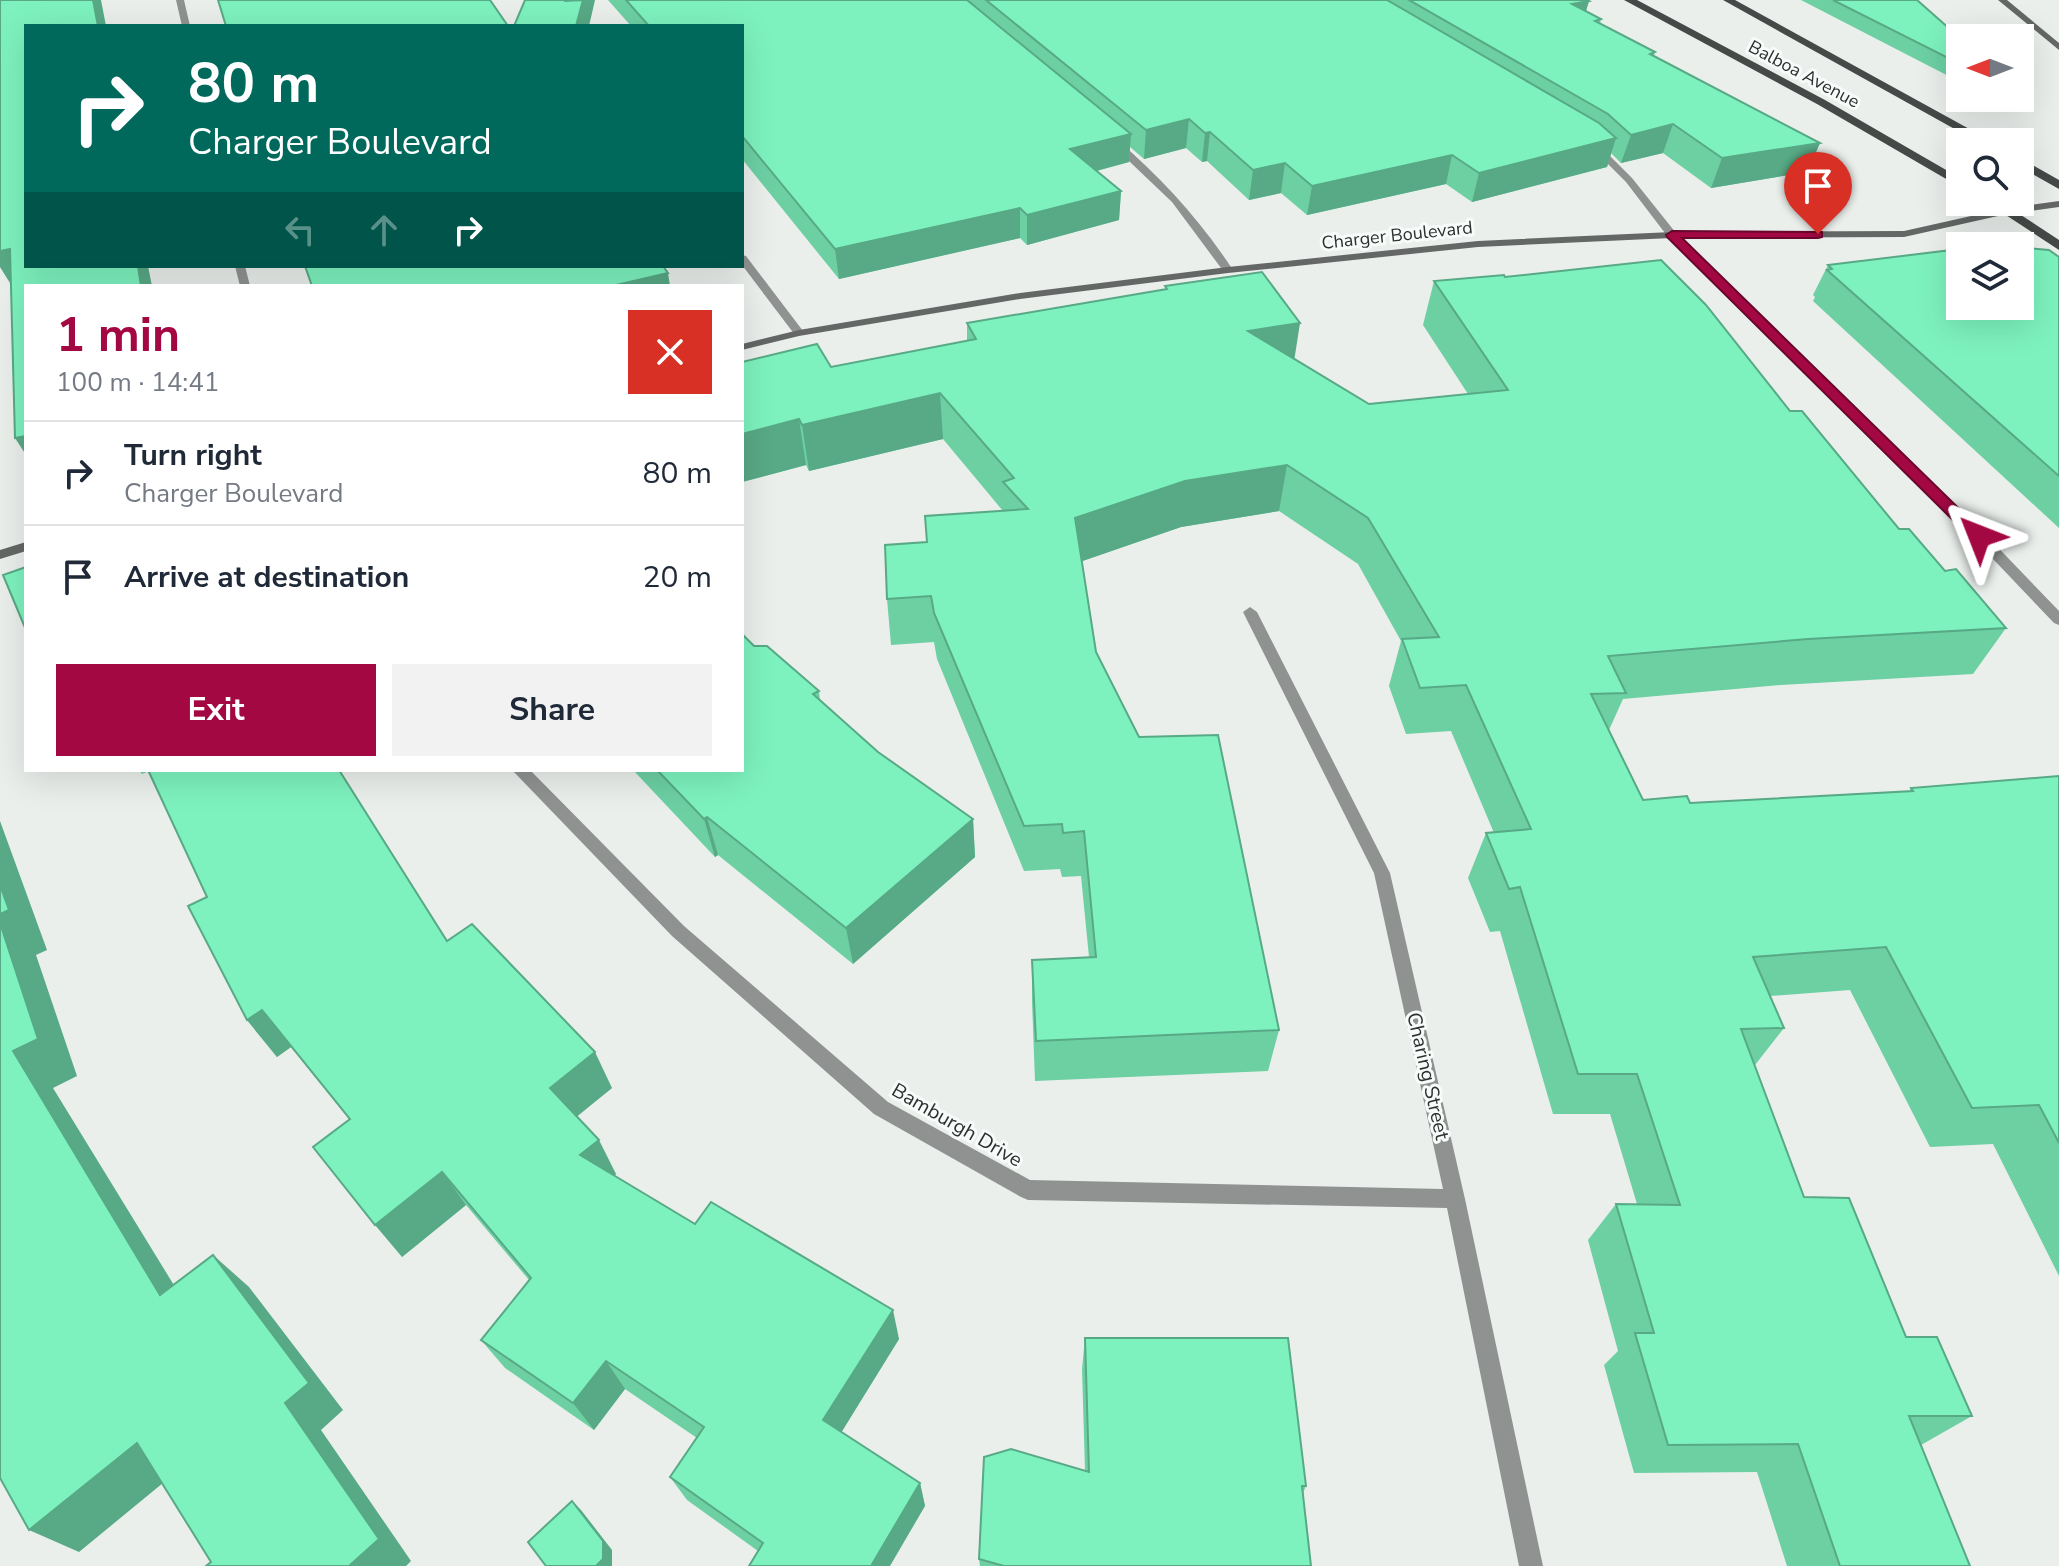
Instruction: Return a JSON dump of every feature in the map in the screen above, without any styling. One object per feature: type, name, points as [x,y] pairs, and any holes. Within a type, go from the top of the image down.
[{"type":"main road","name":"Balboa Avenue","points":[[1629,0],[1821,102],[1946,175]]},
{"type":"main road","name":"Balboa Avenue","points":[[1728,0],[1961,128]]},
{"type":"main road","points":[[2034,170],[2059,185]]},
{"type":"main road","points":[[2014,216],[2059,246]]},
{"type":"street","points":[[180,0],[186,24]]},
{"type":"street","points":[[2002,0],[2059,47]]},
{"type":"street","points":[[1101,131],[1161,181],[1205,235],[1228,270]]},
{"type":"street","points":[[1582,139],[1595,147],[1629,180],[1672,235],[1968,525],[2059,620]]},
{"type":"street","name":"Charger Boulevard","points":[[2034,207],[2059,204]]},
{"type":"street","name":"Charger Boulevard","points":[[744,347],[799,333],[1020,296],[1228,270],[1478,244],[1672,235],[1904,234],[1985,216]]},
{"type":"street","points":[[744,261],[799,333]]},
{"type":"street","points":[[0,555],[24,547]]},
{"type":"street","name":"Charing Street","points":[[1250,612],[1382,873],[1455,1199],[1531,1566]]},
{"type":"street","name":"Bamburgh Drive","points":[[522,772],[678,931],[881,1108],[1028,1190],[1455,1199]]},
{"type":"building","points":[[0,0],[93,0],[98,24],[24,24],[24,268],[138,268],[141,284],[24,284],[24,436],[15,438],[10,249],[0,251]]},
{"type":"building","points":[[218,0],[490,0],[507,24],[225,24]]},
{"type":"building","points":[[525,0],[583,0],[577,24],[515,24]]},
{"type":"building","points":[[626,0],[967,0],[1131,134],[1070,149],[1121,191],[1027,215],[1020,208],[835,249],[744,138],[744,24],[647,24]]},
{"type":"building","points":[[986,0],[1387,0],[1599,123],[1616,138],[1479,173],[1452,155],[1312,186],[1285,163],[1253,170],[1210,132],[1205,133],[1189,119],[1146,130]]},
{"type":"building","points":[[1409,0],[1587,0],[1572,4],[1601,19],[1595,21],[1655,52],[1650,54],[1820,143],[1722,158],[1673,124],[1631,135],[1608,114]]},
{"type":"building","points":[[1833,0],[1917,0],[1946,26],[1946,57]]},
{"type":"building","points":[[2034,249],[2049,250],[2059,257],[2059,476],[1827,270],[1832,269],[1828,265],[1946,251],[1946,320],[2034,320]]},
{"type":"building","points":[[1661,260],[1706,305],[1790,411],[1802,411],[1899,529],[1909,529],[1945,571],[1956,569],[2006,628],[1808,639],[1608,656],[1626,693],[1591,694],[1643,800],[1687,796],[1690,803],[1913,791],[1911,788],[2059,776],[2059,1143],[2039,1105],[1972,1108],[1886,947],[1753,957],[1784,1028],[1741,1029],[1804,1197],[1849,1198],[1906,1337],[1937,1337],[1972,1416],[1909,1416],[1970,1566],[1840,1566],[1798,1444],[1668,1445],[1635,1333],[1654,1333],[1616,1204],[1680,1205],[1637,1074],[1578,1074],[1520,887],[1509,889],[1486,833],[1531,829],[1466,685],[1420,688],[1402,639],[1439,637],[1368,518],[1287,465],[1185,481],[1075,518],[1096,652],[1139,737],[1218,735],[1279,1030],[1036,1041],[1032,960],[1096,957],[1084,831],[1063,833],[1062,824],[1024,826],[934,613],[931,596],[887,599],[885,545],[927,542],[925,516],[1028,509],[1003,482],[1014,478],[940,393],[802,425],[799,419],[744,433],[744,362],[817,344],[831,367],[976,339],[967,323],[1167,289],[1165,286],[1262,272],[1300,323],[1248,331],[1369,404],[1508,390],[1434,281],[1505,277]]},
{"type":"building","points":[[306,268],[664,268],[668,273],[621,284],[311,284]]},
{"type":"building","points":[[24,568],[24,625],[3,575]]},
{"type":"building","points":[[744,636],[754,646],[767,646],[819,691],[813,694],[878,752],[973,819],[846,928],[707,817],[704,819],[659,772],[744,772]]},
{"type":"building","points":[[149,772],[340,772],[447,941],[472,924],[595,1052],[550,1088],[599,1140],[580,1155],[695,1224],[711,1202],[893,1310],[823,1420],[920,1483],[871,1566],[749,1566],[763,1543],[670,1477],[704,1427],[606,1361],[573,1403],[481,1340],[531,1278],[442,1172],[375,1225],[313,1147],[350,1119],[262,1010],[247,1020],[188,906],[207,897]]},
{"type":"building","points":[[0,885],[9,910],[0,914]]},
{"type":"building","points":[[0,923],[38,1039],[13,1051],[160,1295],[213,1255],[309,1383],[285,1403],[379,1539],[349,1566],[206,1566],[211,1562],[137,1443],[29,1530],[0,1478]]},
{"type":"building","points":[[1085,1338],[1288,1338],[1306,1486],[1302,1486],[1311,1566],[1004,1566],[979,1559],[984,1457],[1011,1449],[1089,1472]]},
{"type":"building","points":[[572,1501],[603,1541],[603,1559],[596,1566],[546,1566],[528,1542]]},
{"type":"route","points":[[1818,234],[1672,235],[1979,536]]}]
